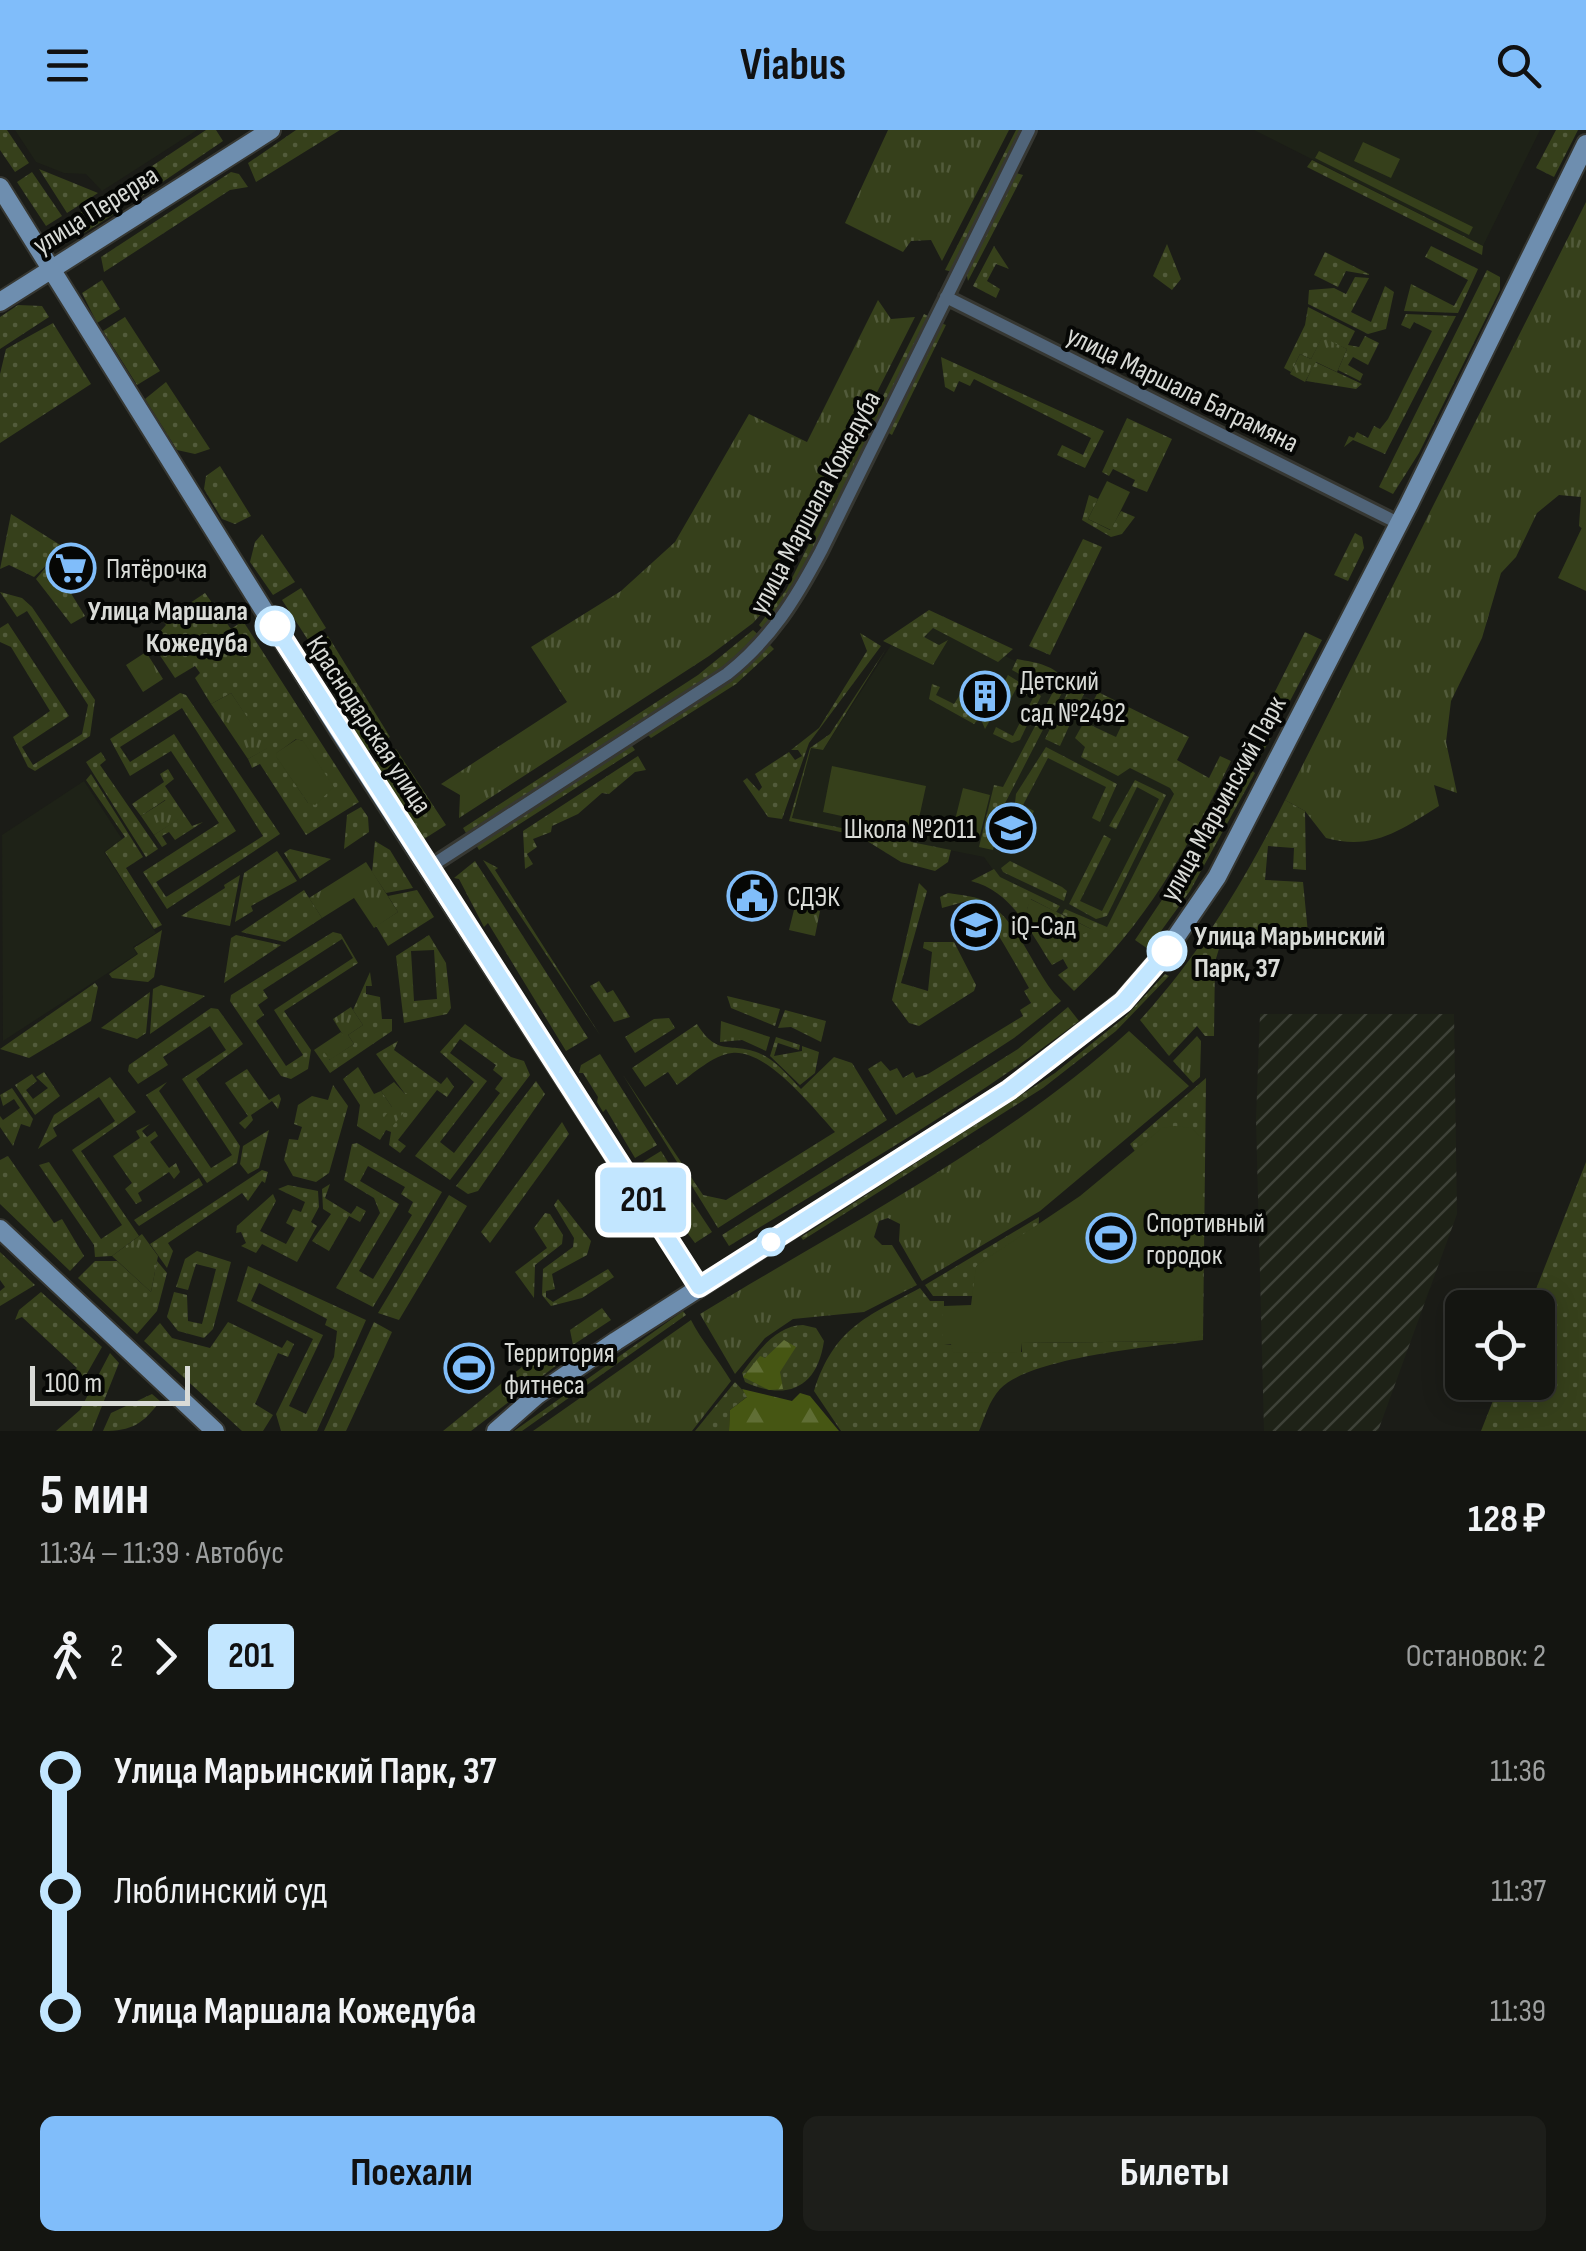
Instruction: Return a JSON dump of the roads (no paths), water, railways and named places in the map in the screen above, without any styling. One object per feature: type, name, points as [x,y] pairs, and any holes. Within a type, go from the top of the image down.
[{"type":"street","name":"улица Перерва","points":[[0,302],[271,130]]},
{"type":"street","name":"улица Маршала Кожедуба","points":[[430,866],[727,674],[770,636],[793,606],[822,551],[1029,130]]},
{"type":"street","name":"улица Марьинский Парк","points":[[496,1431],[537,1395],[699,1287],[1009,1090],[1123,1002],[1167,950],[1217,877],[1586,144]]},
{"type":"street","name":"Краснодарская улица","points":[[0,187],[341,734],[699,1287]]},
{"type":"street","name":"улица Маршала Баграмяна","points":[[946,297],[1398,523]]},
{"type":"street","points":[[0,1229],[215,1431]]},
{"type":"place","name":"Пятёрочка","points":[[71,568]]},
{"type":"place","name":"Улица Маршала Кожедуба","points":[[275,626]]},
{"type":"place","name":"Детский сад №2492","points":[[985,696]]},
{"type":"place","name":"Школа №2011","points":[[1011,828]]},
{"type":"place","name":"СДЭК","points":[[752,896]]},
{"type":"place","name":"iQ-Сад","points":[[976,925]]},
{"type":"place","name":"Улица Марьинский Парк, 37","points":[[1167,951]]},
{"type":"place","name":"Спортивный городок","points":[[1111,1238]]},
{"type":"place","name":"Территория фитнеса","points":[[469,1368]]}]
